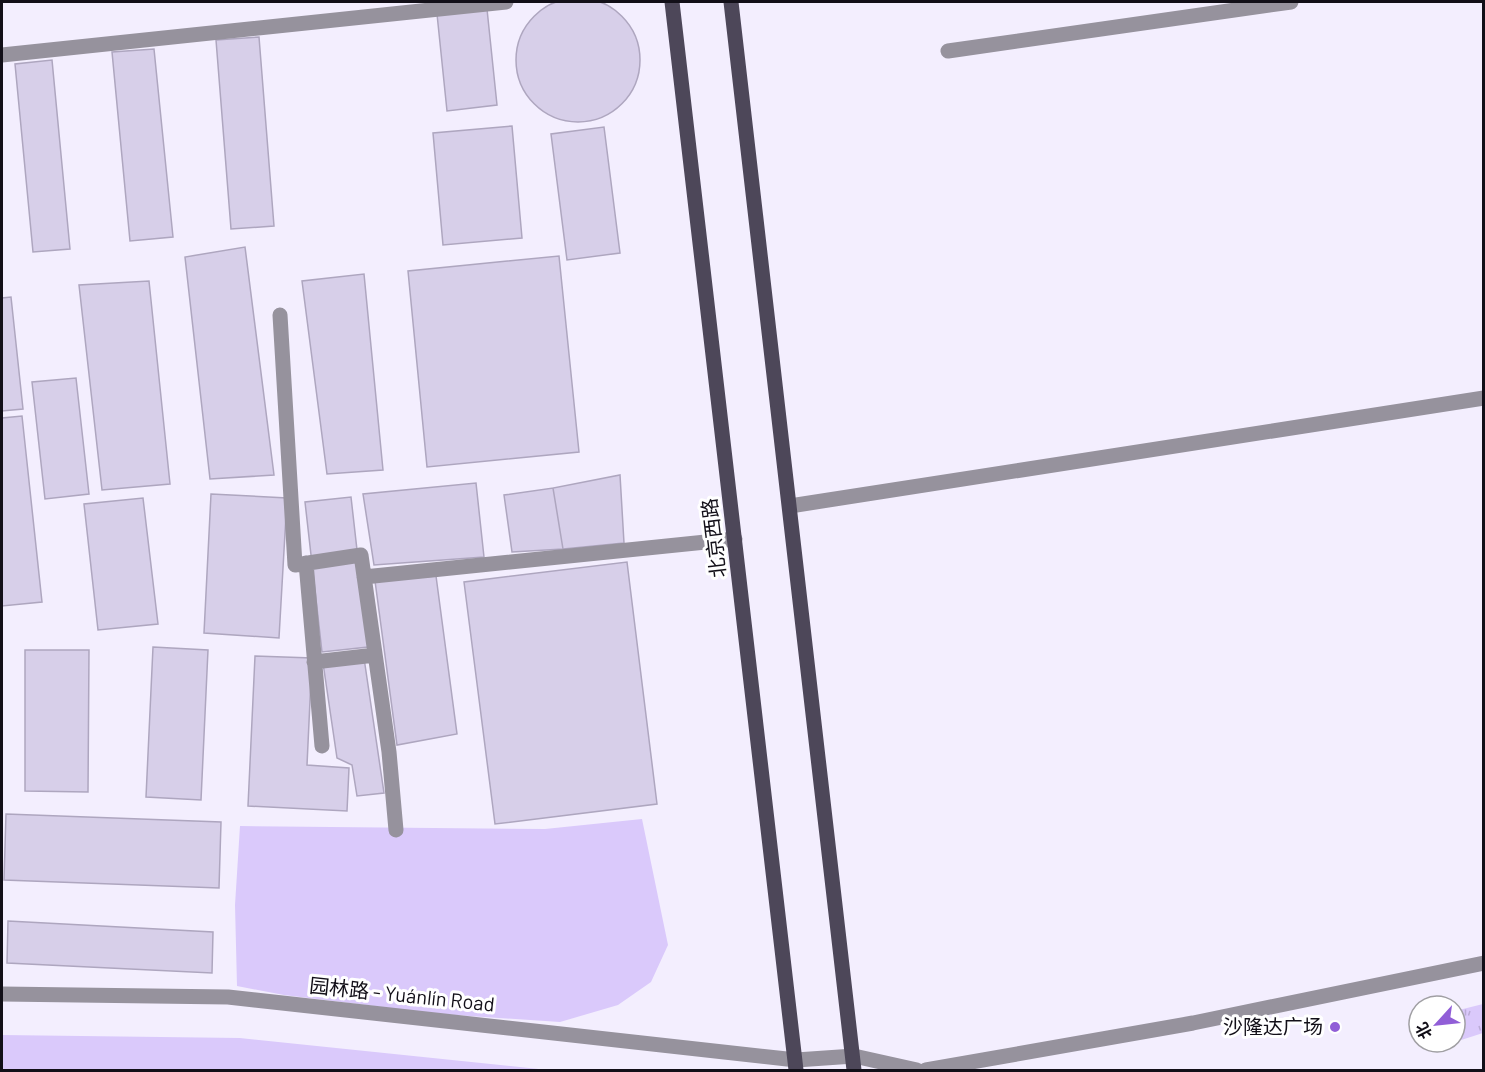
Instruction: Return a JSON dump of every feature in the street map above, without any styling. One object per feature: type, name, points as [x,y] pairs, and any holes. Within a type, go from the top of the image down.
[{"type":"main road","name":"北京西路","points":[[672,2],[796,1065]]},
{"type":"main road","points":[[731,2],[854,1063]]},
{"type":"street","points":[[2,55],[506,2]]},
{"type":"street","points":[[948,51],[1291,2]]},
{"type":"street","points":[[280,315],[295,565],[361,555],[389,752],[396,830]]},
{"type":"street","points":[[790,506],[1484,398]]},
{"type":"street","points":[[364,577],[735,540]]},
{"type":"street","points":[[306,563],[322,746]]},
{"type":"street","points":[[314,662],[375,655]]},
{"type":"street","points":[[926,1071],[1193,1023],[1484,963]]},
{"type":"street","name":"园林路 - Yuánlín Road","points":[[2,994],[228,997],[796,1065],[854,1063],[916,1071]]},
{"type":"green space","points":[[642,819],[668,945],[651,982],[618,1005],[560,1022],[439,1014],[284,995],[237,986],[235,905],[240,826],[545,829]]},
{"type":"green space","points":[[1483,1004],[1483,1033],[1467,1038],[1467,1008]]},
{"type":"green space","points":[[2,1035],[240,1038],[548,1070],[2,1070]]},
{"type":"building","points":[[578,-2],[602,3],[613,8],[622,16],[630,25],[635,36],[640,60],[635,84],[630,95],[622,104],[613,112],[602,117],[578,122],[554,117],[543,112],[534,104],[526,95],[521,84],[516,60],[521,36],[526,25],[534,16],[543,8],[554,3]]},
{"type":"building","points":[[487,9],[497,105],[447,111],[437,14]]},
{"type":"building","points":[[259,37],[274,226],[231,229],[216,40]]},
{"type":"building","points":[[154,49],[173,237],[130,241],[112,52]]},
{"type":"building","points":[[52,60],[70,249],[33,252],[15,64]]},
{"type":"building","points":[[512,126],[522,238],[443,245],[433,133]]},
{"type":"building","points":[[604,127],[620,253],[567,260],[551,134]]},
{"type":"building","points":[[245,247],[274,475],[210,479],[185,257]]},
{"type":"building","points":[[559,256],[579,452],[427,467],[408,271]]},
{"type":"building","points":[[364,274],[383,470],[327,474],[302,281]]},
{"type":"building","points":[[149,281],[170,484],[102,490],[79,285]]},
{"type":"building","points":[[11,297],[23,409],[2,411],[2,298]]},
{"type":"building","points":[[76,378],[89,494],[45,499],[32,382]]},
{"type":"building","points":[[22,416],[42,602],[2,606],[2,418]]},
{"type":"building","points":[[620,475],[624,543],[563,549],[553,488]]},
{"type":"building","points":[[476,483],[484,557],[374,565],[363,494]]},
{"type":"building","points":[[553,488],[563,549],[512,552],[504,495]]},
{"type":"building","points":[[211,494],[287,498],[279,638],[204,633]]},
{"type":"building","points":[[351,497],[368,647],[322,652],[305,502]]},
{"type":"building","points":[[143,498],[158,624],[98,630],[84,504]]},
{"type":"building","points":[[627,562],[657,804],[495,824],[464,582]]},
{"type":"building","points":[[436,576],[457,734],[397,745],[375,581]]},
{"type":"building","points":[[153,647],[208,650],[201,800],[146,797]]},
{"type":"building","points":[[25,650],[89,650],[88,792],[25,791]]},
{"type":"building","points":[[255,656],[312,658],[307,765],[349,768],[347,811],[248,806]]},
{"type":"building","points":[[364,658],[384,793],[357,796],[352,765],[337,758],[323,663]]},
{"type":"building","points":[[6,814],[221,822],[219,888],[4,880]]},
{"type":"building","points":[[8,921],[213,932],[212,973],[7,963]]},
{"type":"place","name":"沙隆达广场","points":[[1335,1027]]}]
